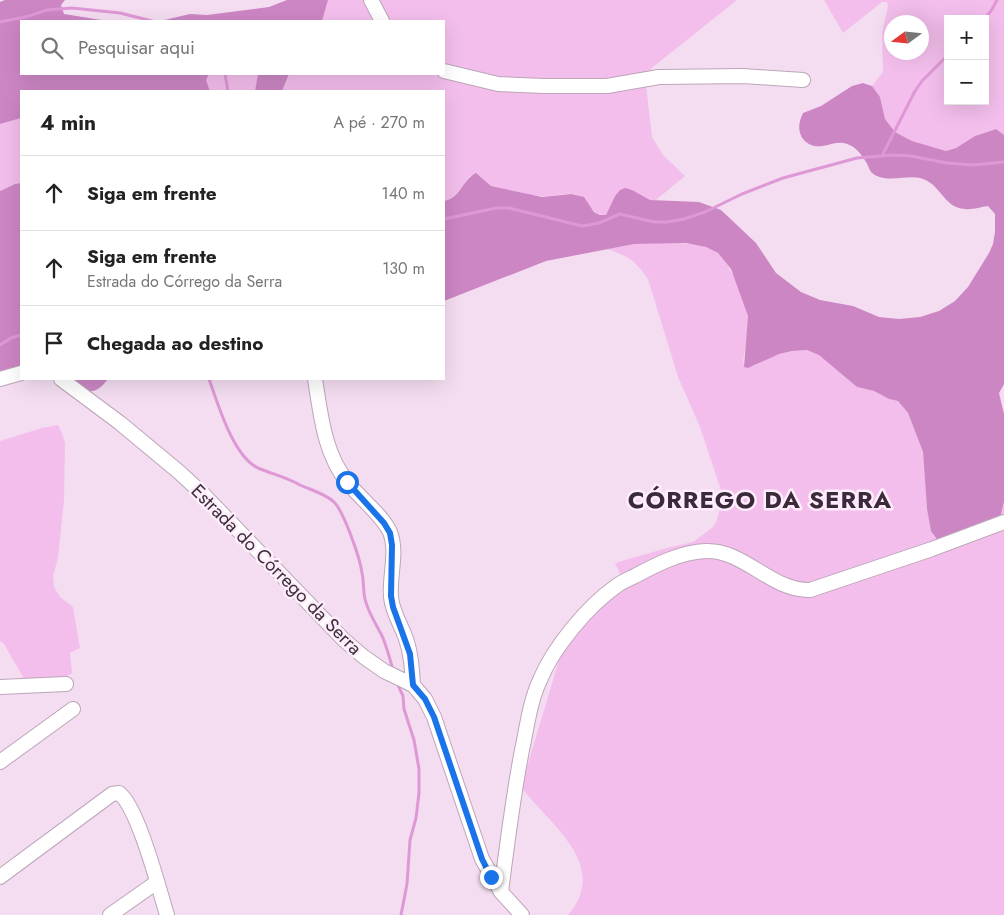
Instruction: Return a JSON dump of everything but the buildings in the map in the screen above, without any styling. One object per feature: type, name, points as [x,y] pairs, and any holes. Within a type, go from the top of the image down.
[{"type":"street","points":[[371,0],[381,20]]},
{"type":"street","points":[[445,71],[498,84],[544,86],[607,86],[659,77],[743,76],[803,80]]},
{"type":"street","points":[[0,379],[20,373]]},
{"type":"street","name":"Estrada do Córrego da Serra","points":[[62,380],[120,423],[179,472],[205,496],[337,634],[364,658],[384,671],[407,682],[425,699],[434,717],[482,859],[500,892],[522,915]]},
{"type":"street","points":[[315,380],[325,439],[335,463],[347,482],[384,523],[390,533],[392,545],[391,596],[393,607],[410,654],[407,682]]},
{"type":"street","points":[[500,892],[512,803],[528,722],[539,681],[552,655],[567,636],[590,609],[616,586],[661,562],[688,553],[720,551],[789,587],[801,591],[810,590],[932,549],[1004,522]]},
{"type":"street","points":[[0,687],[66,684]]},
{"type":"street","points":[[0,762],[73,709]]},
{"type":"street","points":[[0,877],[112,794],[119,793],[124,797],[137,823],[167,915]]},
{"type":"street","points":[[110,915],[157,882]]},
{"type":"shaded area","points":[[5,0],[65,0],[61,5],[64,14],[102,20],[20,20],[20,75],[208,75],[206,80],[210,90],[20,90],[20,118],[0,124],[0,2]]},
{"type":"shaded area","points":[[287,0],[328,0],[322,20],[164,20],[190,14],[207,15],[269,7]]},
{"type":"shaded area","points":[[328,0],[737,0],[653,67],[645,77],[652,137],[663,155],[685,176],[656,200],[650,200],[645,197],[615,196],[606,215],[596,212],[583,198],[572,194],[528,195],[491,186],[483,179],[470,176],[456,195],[445,201],[445,90],[282,90],[289,75],[445,75],[445,20],[322,20]]},
{"type":"shaded area","points":[[824,0],[1004,0],[1004,135],[995,129],[975,136],[956,148],[946,151],[912,141],[895,132],[885,119],[880,97],[872,86],[883,72],[882,33],[884,24],[884,60],[929,60],[929,15],[886,15],[887,2],[882,2],[843,33]]},
{"type":"shaded area","points":[[208,75],[258,75],[255,90],[210,90],[206,80]]},
{"type":"shaded area","points":[[258,75],[289,75],[282,90],[255,90]]},
{"type":"shaded area","points":[[863,83],[872,86],[880,97],[885,119],[895,132],[912,141],[946,151],[956,148],[975,136],[996,129],[1004,135],[1004,384],[999,393],[1004,414],[1004,501],[1000,519],[939,542],[931,531],[927,509],[923,452],[908,413],[898,401],[889,399],[874,391],[857,387],[819,355],[807,350],[779,354],[748,368],[744,367],[748,316],[731,269],[718,253],[706,247],[686,243],[634,244],[546,261],[445,301],[445,201],[458,193],[467,180],[476,173],[491,186],[542,197],[571,194],[584,197],[594,212],[600,215],[606,215],[615,196],[620,190],[625,188],[650,200],[699,202],[721,210],[756,243],[776,273],[801,292],[820,300],[853,306],[879,317],[899,319],[920,317],[939,311],[955,301],[968,287],[989,253],[995,232],[995,214],[988,206],[971,209],[958,208],[947,200],[933,185],[920,178],[882,178],[876,176],[871,172],[859,152],[847,144],[838,143],[813,146],[803,139],[799,126],[803,113],[821,106],[852,86]]},
{"type":"shaded area","points":[[20,118],[20,183],[0,191],[0,124]]},
{"type":"shaded area","points":[[20,183],[20,369],[0,374],[0,191]]},
{"type":"shaded area","points":[[660,243],[703,246],[716,252],[732,272],[741,292],[748,317],[743,363],[754,366],[767,358],[779,354],[807,350],[819,354],[857,387],[874,391],[889,399],[898,401],[908,413],[923,452],[927,509],[931,531],[1004,501],[1004,915],[568,915],[579,897],[583,879],[579,862],[571,846],[560,831],[521,787],[562,650],[621,583],[620,574],[615,563],[693,542],[713,527],[717,520],[723,496],[700,427],[678,377],[648,279],[639,267],[630,260],[607,249],[634,244]]},
{"type":"shaded area","points":[[68,380],[107,380],[93,391],[83,389]]},
{"type":"shaded area","points":[[58,425],[65,443],[64,500],[58,558],[53,576],[54,587],[60,597],[73,607],[80,648],[70,653],[72,673],[50,686],[30,689],[4,644],[0,641],[0,441]]},
{"type":"waterway","points":[[988,15],[997,0]]},
{"type":"waterway","points":[[0,22],[47,10],[72,8],[120,13],[148,20]]},
{"type":"waterway","points":[[882,156],[915,91],[922,81],[944,59]]},
{"type":"waterway","points":[[225,75],[228,90]]},
{"type":"waterway","points":[[445,219],[496,208],[509,208],[582,226],[599,223],[620,214],[654,222],[667,222],[705,212],[742,194],[783,178],[857,158],[893,155],[973,165],[1004,162]]},
{"type":"waterway","name":"CÓRREGO DA SERRA","points":[[0,345],[20,335]]},
{"type":"waterway","name":"CÓRREGO DA SERRA","points":[[209,380],[234,441],[249,462],[258,468],[323,494],[338,507],[347,525],[358,557],[363,576],[366,604],[383,638],[393,670]]},
{"type":"waterway","name":"CÓRREGO DA SERRA","points":[[397,683],[403,696],[404,709],[414,740],[419,769],[416,818],[410,840],[407,884],[401,915]]},
{"type":"district","name":"CÓRREGO DA SERRA","points":[[760,500]]},
{"type":"route","points":[[347,482],[384,523],[390,533],[392,545],[391,596],[393,607],[410,654],[413,685],[425,699],[434,717],[482,859],[491,877]]}]
